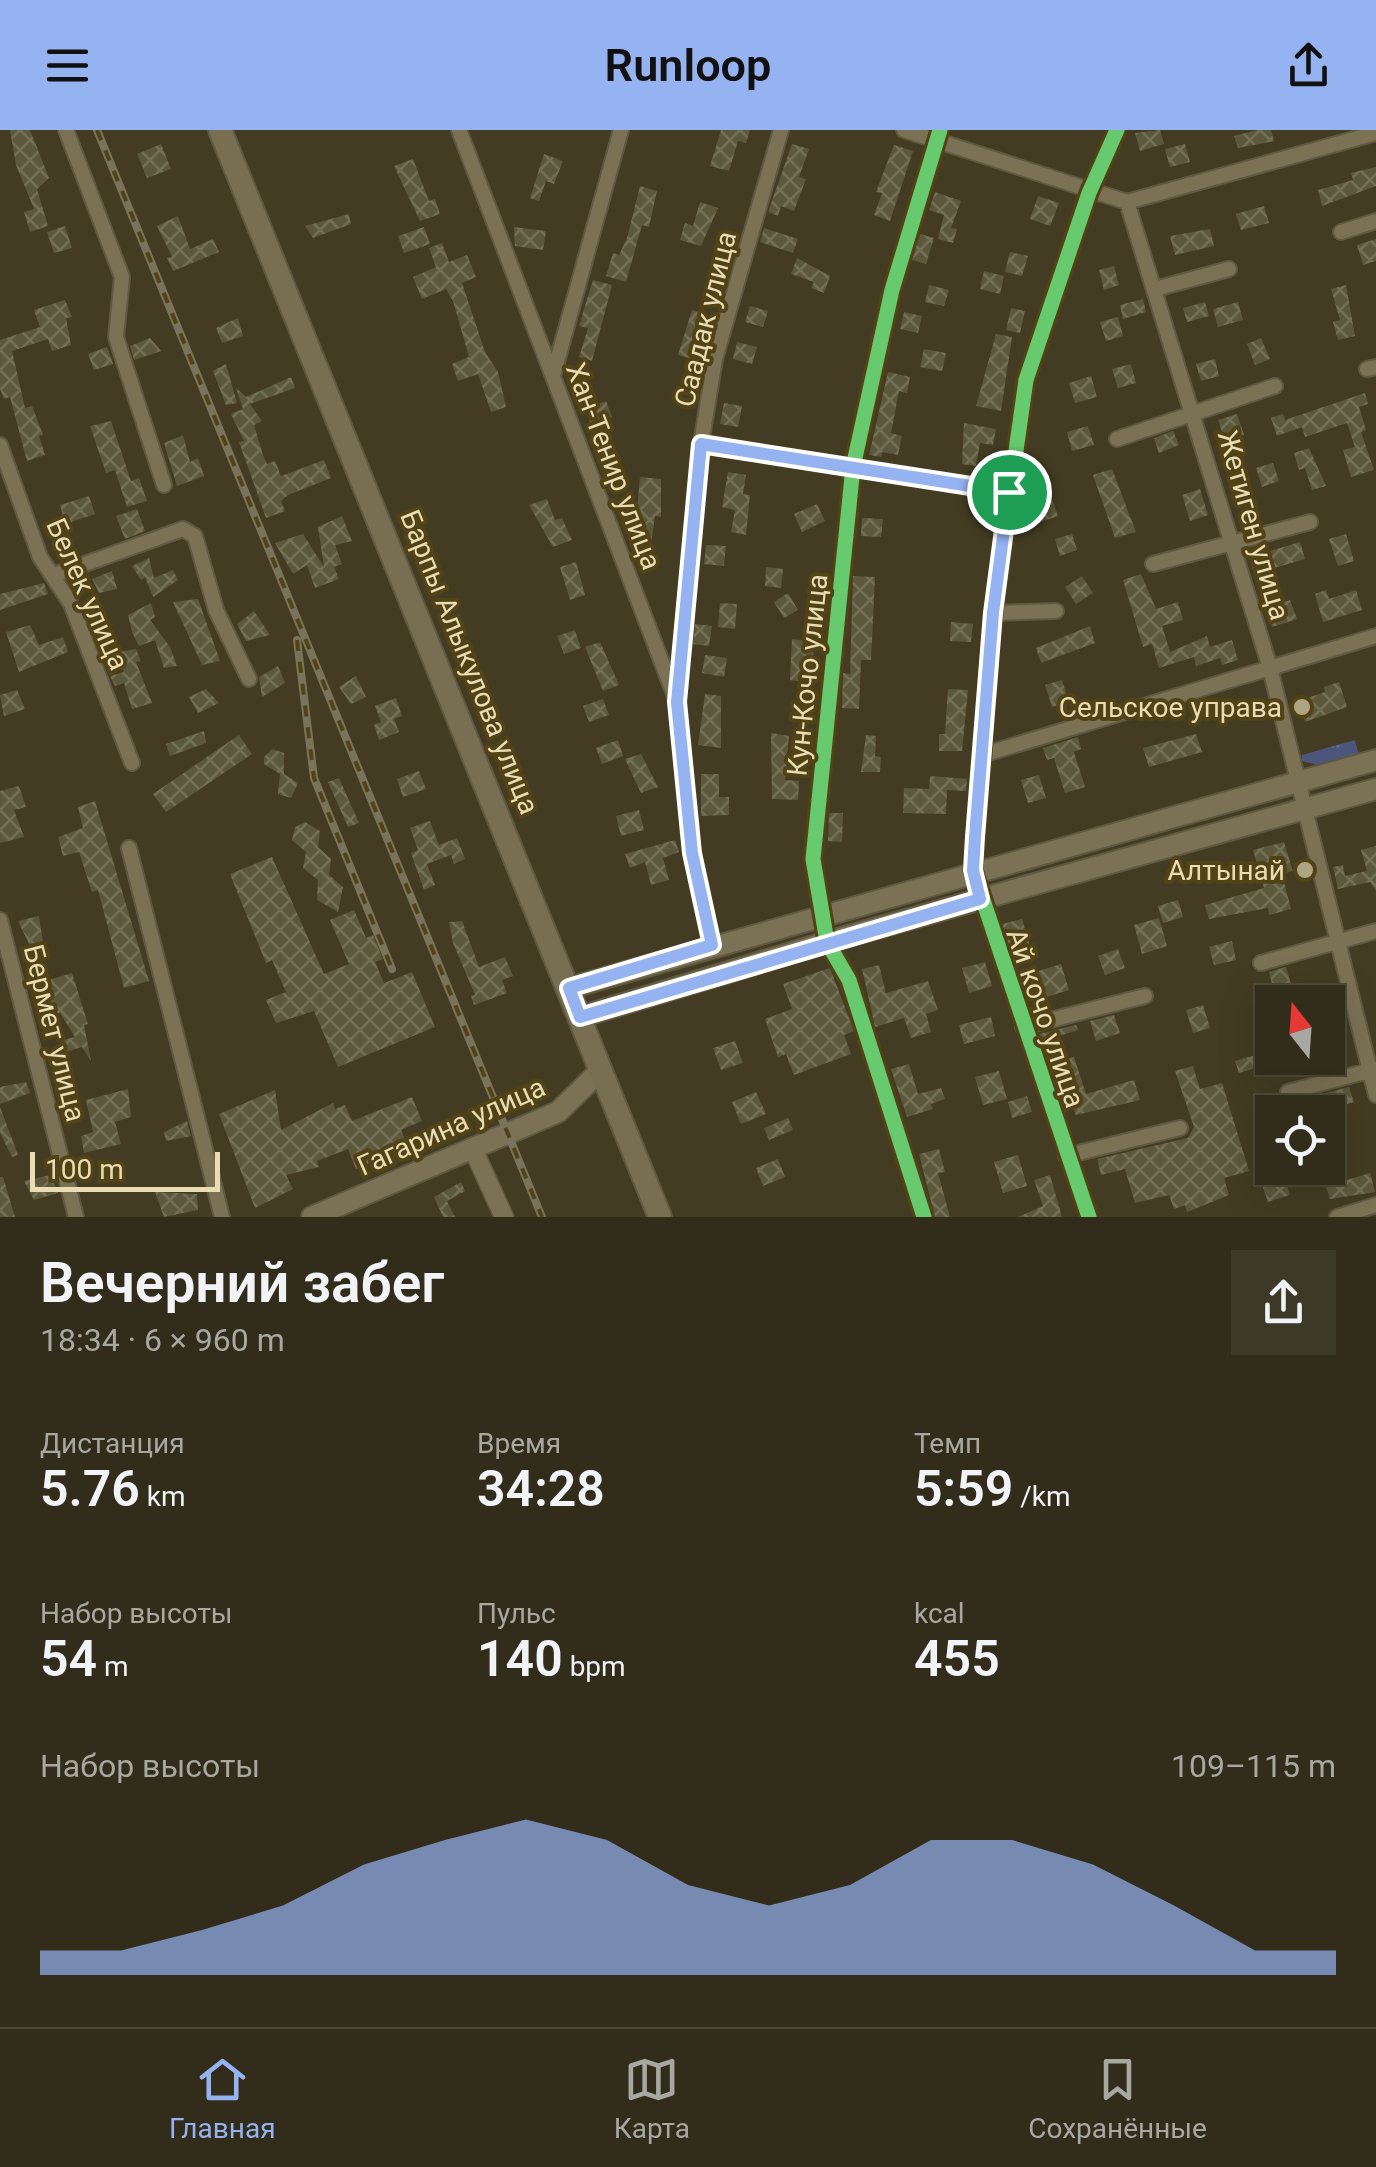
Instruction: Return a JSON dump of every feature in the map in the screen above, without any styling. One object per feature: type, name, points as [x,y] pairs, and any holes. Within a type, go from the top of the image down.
[{"type":"main road","name":"Барпы Алыкулова улица","points":[[220,130],[660,1217]]},
{"type":"main road","points":[[569,988],[973,870],[1376,760]]},
{"type":"main road","points":[[580,1017],[827,942],[1376,789]]},
{"type":"main road","name":"Гагарина улица","points":[[312,1217],[558,1112],[601,1070]]},
{"type":"street","points":[[66,130],[122,278],[116,337],[164,485]]},
{"type":"street","name":"Хан-Тенир улица","points":[[459,130],[677,702],[692,853],[712,945]]},
{"type":"street","points":[[553,377],[621,130]]},
{"type":"street","name":"Саадак улица","points":[[677,702],[701,444],[715,359],[781,130]]},
{"type":"street","points":[[904,130],[938,136],[1088,192],[1127,202],[1376,134]]},
{"type":"street","name":"Ай кочо улица","points":[[1089,1217],[973,870],[993,613],[1026,380],[1088,192],[1117,130]]},
{"type":"street","name":"Кун-Кочо улица","points":[[924,1217],[849,980],[827,942],[813,858],[853,467],[892,290],[938,136]]},
{"type":"street","name":"Жетиген улица","points":[[1127,202],[1270,668],[1337,944],[1373,1070],[1376,1095]]},
{"type":"street","points":[[1340,232],[1376,221]]},
{"type":"street","points":[[1155,289],[1229,269]]},
{"type":"street","points":[[1117,439],[1275,386]]},
{"type":"street","points":[[701,444],[1009,492]]},
{"type":"street","name":"Белек улица","points":[[0,445],[40,557],[70,604],[132,763]]},
{"type":"street","points":[[1153,564],[1310,522]]},
{"type":"street","points":[[54,575],[183,530],[195,536],[216,610],[249,679]]},
{"type":"street","points":[[993,613],[1056,612]]},
{"type":"street","points":[[982,756],[1376,636]]},
{"type":"street","points":[[130,848],[222,1217]]},
{"type":"street","name":"Бермет улица","points":[[0,920],[76,1217]]},
{"type":"street","points":[[1261,963],[1376,931]]},
{"type":"street","points":[[1023,1028],[1145,996]]},
{"type":"street","points":[[1288,1092],[1373,1070]]},
{"type":"street","points":[[1066,1156],[1180,1128]]},
{"type":"street","points":[[473,1148],[504,1217]]},
{"type":"street","points":[[1337,1217],[1376,1206]]},
{"type":"green space","points":[[1355,740],[1359,755],[1322,766],[1302,761],[1302,755]]},
{"type":"building","points":[[10,130],[30,130],[49,178],[37,189],[48,226],[30,232],[24,212],[34,209],[16,165]]},
{"type":"building","points":[[721,130],[750,130],[746,143],[738,141],[729,171],[710,166]]},
{"type":"building","points":[[1160,130],[1164,144],[1140,151],[1135,133]]},
{"type":"building","points":[[1271,130],[1274,141],[1238,148],[1234,136]]},
{"type":"building","points":[[161,144],[171,169],[147,178],[137,154]]},
{"type":"building","points":[[792,144],[809,149],[799,177],[806,179],[794,211],[781,206],[778,216],[768,212]]},
{"type":"building","points":[[1185,144],[1190,162],[1170,167],[1165,149]]},
{"type":"building","points":[[894,145],[913,151],[890,221],[874,215],[882,193],[876,192]]},
{"type":"building","points":[[544,154],[563,161],[554,184],[546,181],[539,201],[530,198]]},
{"type":"building","points":[[413,159],[429,201],[435,199],[440,214],[420,221],[394,166]]},
{"type":"building","points":[[1376,167],[1376,186],[1322,206],[1318,190],[1353,180],[1351,173]]},
{"type":"building","points":[[640,186],[657,191],[649,227],[642,225],[626,282],[606,276],[613,253],[619,255],[627,238]]},
{"type":"building","points":[[935,192],[961,201],[951,228],[957,229],[953,243],[938,239],[944,215],[929,210]]},
{"type":"building","points":[[1038,196],[1059,203],[1050,226],[1030,219]]},
{"type":"building","points":[[700,202],[718,208],[701,246],[680,240],[685,223],[693,226]]},
{"type":"building","points":[[1264,206],[1269,223],[1241,230],[1236,214]]},
{"type":"building","points":[[349,214],[351,224],[313,238],[305,226]]},
{"type":"building","points":[[178,216],[190,249],[213,239],[219,252],[173,271],[167,258],[172,257],[157,226]]},
{"type":"building","points":[[65,226],[72,248],[54,253],[47,232]]},
{"type":"building","points":[[424,227],[430,244],[404,253],[398,236]]},
{"type":"building","points":[[514,227],[546,231],[543,250],[515,246]]},
{"type":"building","points":[[764,228],[798,239],[793,253],[760,242]]},
{"type":"building","points":[[1210,229],[1214,246],[1175,255],[1170,236]]},
{"type":"building","points":[[920,234],[934,238],[926,264],[912,260]]},
{"type":"building","points":[[1376,239],[1376,261],[1363,265],[1357,245]]},
{"type":"building","points":[[442,243],[449,262],[467,255],[476,277],[462,283],[485,352],[498,372],[506,407],[491,412],[478,374],[458,381],[452,364],[469,357],[453,301],[446,289],[422,299],[413,277],[436,267],[429,248]]},
{"type":"building","points":[[1010,252],[1028,256],[1022,276],[1005,272]]},
{"type":"building","points":[[797,258],[830,276],[824,293],[811,288],[814,282],[791,274]]},
{"type":"building","points":[[1114,266],[1119,285],[1104,290],[1099,270]]},
{"type":"building","points":[[984,271],[1004,276],[1000,294],[980,289]]},
{"type":"building","points":[[593,280],[612,285],[592,361],[579,357],[588,328],[579,326]]},
{"type":"building","points":[[929,285],[949,290],[944,306],[925,302]]},
{"type":"building","points":[[1346,285],[1355,336],[1338,340],[1333,322],[1340,320],[1331,289]]},
{"type":"building","points":[[1143,299],[1146,312],[1123,319],[1120,305]]},
{"type":"building","points":[[65,300],[72,317],[66,318],[71,345],[52,351],[48,339],[12,351],[25,408],[32,406],[43,435],[39,436],[45,455],[27,461],[10,397],[4,399],[0,389],[0,340],[40,327],[34,310]]},
{"type":"building","points":[[1205,302],[1209,316],[1187,322],[1183,308]]},
{"type":"building","points":[[1238,302],[1243,320],[1218,327],[1213,309]]},
{"type":"building","points":[[750,306],[768,311],[763,327],[745,322]]},
{"type":"building","points":[[1011,308],[1025,311],[1020,333],[1006,330]]},
{"type":"building","points":[[692,310],[707,314],[696,360],[678,355]]},
{"type":"building","points":[[904,312],[922,316],[918,333],[900,329]]},
{"type":"building","points":[[1118,317],[1123,336],[1106,341],[1100,322]]},
{"type":"building","points":[[238,318],[243,336],[222,343],[216,328]]},
{"type":"building","points":[[996,334],[1012,337],[1001,411],[976,406]]},
{"type":"building","points":[[150,338],[161,351],[134,360],[130,346]]},
{"type":"building","points":[[1261,338],[1270,359],[1255,365],[1247,344]]},
{"type":"building","points":[[737,342],[757,347],[752,364],[733,359]]},
{"type":"building","points":[[107,347],[113,364],[94,370],[88,354]]},
{"type":"building","points":[[924,349],[946,353],[942,371],[920,367]]},
{"type":"building","points":[[1215,359],[1219,376],[1201,381],[1196,364]]},
{"type":"building","points":[[226,364],[237,403],[226,405],[213,371]]},
{"type":"building","points":[[1131,364],[1136,383],[1118,388],[1112,369]]},
{"type":"building","points":[[888,372],[910,377],[907,393],[899,391],[891,433],[902,436],[898,455],[882,452],[881,457],[869,455]]},
{"type":"building","points":[[1091,376],[1097,397],[1075,403],[1069,383]]},
{"type":"building","points":[[291,377],[295,388],[250,404],[262,421],[254,425],[263,455],[267,464],[275,461],[281,476],[324,460],[331,478],[288,495],[281,501],[285,511],[266,518],[239,442],[244,441],[231,414],[243,409],[236,388],[246,397]]},
{"type":"building","points":[[1365,393],[1368,404],[1359,407],[1366,430],[1361,432],[1374,470],[1351,477],[1343,450],[1355,447],[1347,423],[1305,437],[1302,427],[1277,436],[1271,418],[1283,414],[1285,420]]},
{"type":"building","points":[[606,401],[612,417],[591,424],[585,408]]},
{"type":"building","points":[[724,403],[742,406],[738,427],[720,424]]},
{"type":"building","points":[[1237,414],[1244,435],[1225,441],[1218,420]]},
{"type":"building","points":[[111,421],[131,481],[139,478],[147,501],[127,507],[115,470],[106,473],[90,426]]},
{"type":"building","points":[[964,423],[996,429],[993,445],[980,443],[976,466],[962,464]]},
{"type":"building","points":[[1088,426],[1094,445],[1072,451],[1067,432]]},
{"type":"building","points":[[1173,431],[1179,445],[1159,453],[1154,438]]},
{"type":"building","points":[[183,435],[190,462],[198,458],[204,476],[177,486],[164,443]]},
{"type":"building","points":[[1309,448],[1326,486],[1312,490],[1305,468],[1299,470],[1294,453]]},
{"type":"building","points":[[1273,463],[1279,481],[1262,487],[1256,468]]},
{"type":"building","points":[[1112,469],[1136,532],[1115,538],[1093,475]]},
{"type":"building","points":[[728,472],[746,475],[743,494],[750,495],[746,535],[731,532],[735,510],[722,507]]},
{"type":"building","points":[[640,477],[661,479],[661,517],[655,516],[651,545],[634,543]]},
{"type":"building","points":[[1200,489],[1208,515],[1190,521],[1182,495]]},
{"type":"building","points":[[89,496],[95,514],[65,524],[60,505]]},
{"type":"building","points":[[1051,497],[1058,516],[1038,523],[1032,503]]},
{"type":"building","points":[[547,499],[555,520],[562,518],[572,540],[553,547],[529,505]]},
{"type":"building","points":[[817,504],[825,521],[802,532],[794,514]]},
{"type":"building","points":[[137,509],[145,531],[125,539],[116,516]]},
{"type":"building","points":[[342,516],[352,541],[335,545],[342,564],[334,567],[339,579],[315,588],[307,565],[293,574],[275,543],[303,534],[324,567],[318,527]]},
{"type":"building","points":[[862,518],[883,519],[881,537],[861,536]]},
{"type":"building","points":[[1072,534],[1077,550],[1060,556],[1055,539]]},
{"type":"building","points":[[1346,534],[1354,561],[1338,566],[1329,539]]},
{"type":"building","points":[[1300,542],[1305,559],[1254,574],[1247,550],[1265,545],[1267,552]]},
{"type":"building","points":[[706,545],[726,546],[724,566],[704,564]]},
{"type":"building","points":[[149,558],[154,578],[173,570],[178,580],[153,597],[145,577],[141,580],[132,566]]},
{"type":"building","points":[[576,562],[585,595],[570,600],[560,567]]},
{"type":"building","points":[[766,567],[783,569],[781,588],[765,586]]},
{"type":"building","points":[[112,571],[117,589],[99,593],[92,579]]},
{"type":"building","points":[[1141,574],[1156,609],[1178,602],[1183,620],[1162,626],[1170,652],[1207,636],[1210,647],[1232,640],[1238,660],[1222,665],[1220,658],[1196,666],[1194,657],[1159,668],[1152,644],[1143,647],[1123,580]]},
{"type":"building","points":[[853,576],[875,577],[871,660],[861,660],[859,709],[842,708],[843,673],[850,674]]},
{"type":"building","points":[[1082,576],[1093,593],[1076,604],[1065,587]]},
{"type":"building","points":[[44,583],[48,594],[0,610],[0,594]]},
{"type":"building","points":[[1326,590],[1329,599],[1356,590],[1362,610],[1323,622],[1315,594]]},
{"type":"building","points":[[788,593],[798,610],[784,618],[774,602]]},
{"type":"building","points":[[198,599],[220,661],[202,665],[173,602]]},
{"type":"building","points":[[1290,600],[1297,619],[1272,627],[1266,607]]},
{"type":"building","points":[[151,603],[155,617],[150,620],[170,647],[177,666],[164,668],[155,640],[139,646],[132,632],[128,615]]},
{"type":"building","points":[[720,603],[737,604],[735,629],[718,627]]},
{"type":"building","points":[[254,611],[270,635],[246,641],[237,624]]},
{"type":"building","points":[[951,622],[973,624],[971,642],[950,641]]},
{"type":"building","points":[[695,624],[712,626],[709,646],[693,644]]},
{"type":"building","points":[[30,625],[39,645],[63,637],[68,652],[19,672],[6,632]]},
{"type":"building","points":[[1090,626],[1095,643],[1041,663],[1036,648]]},
{"type":"building","points":[[575,630],[581,648],[564,654],[557,636]]},
{"type":"building","points":[[792,639],[814,642],[812,683],[790,680]]},
{"type":"building","points":[[600,642],[619,685],[603,691],[585,647]]},
{"type":"building","points":[[136,649],[141,661],[136,662],[152,703],[132,709],[124,683],[115,686],[110,676],[124,672],[117,652]]},
{"type":"building","points":[[705,655],[727,658],[724,677],[702,673]]},
{"type":"building","points":[[278,666],[285,683],[262,697],[259,677]]},
{"type":"building","points":[[356,676],[366,697],[351,704],[339,687]]},
{"type":"building","points":[[1062,680],[1069,702],[1052,707],[1045,685]]},
{"type":"building","points":[[1339,682],[1347,707],[1305,722],[1298,701],[1325,692],[1324,687]]},
{"type":"building","points":[[206,689],[219,703],[198,713],[189,697]]},
{"type":"building","points":[[948,689],[968,690],[962,751],[939,751],[939,734],[945,734]]},
{"type":"building","points":[[17,690],[25,709],[4,716],[0,695]]},
{"type":"building","points":[[705,694],[721,696],[721,748],[698,745]]},
{"type":"building","points":[[396,698],[402,716],[394,719],[399,732],[379,740],[374,725],[381,722],[375,706]]},
{"type":"building","points":[[603,699],[609,715],[589,722],[583,706]]},
{"type":"building","points":[[204,731],[206,743],[170,756],[166,744]]},
{"type":"building","points":[[771,733],[789,736],[785,780],[799,781],[798,800],[772,799]]},
{"type":"building","points":[[1196,734],[1202,752],[1149,767],[1143,748]]},
{"type":"building","points":[[239,735],[252,754],[166,812],[153,794]]},
{"type":"building","points":[[866,735],[876,736],[875,756],[881,757],[880,772],[861,772]]},
{"type":"building","points":[[1078,737],[1081,749],[1074,752],[1085,787],[1065,793],[1054,758],[1047,760],[1043,748]]},
{"type":"building","points":[[618,740],[623,756],[602,764],[596,748]]},
{"type":"building","points":[[272,749],[284,753],[284,774],[298,783],[291,798],[278,794],[280,774],[264,764],[264,757]]},
{"type":"building","points":[[641,754],[658,787],[641,793],[625,759]]},
{"type":"building","points":[[419,771],[426,789],[403,797],[397,779]]},
{"type":"building","points":[[701,774],[719,774],[719,797],[729,797],[729,815],[701,816]]},
{"type":"building","points":[[1039,775],[1046,798],[1028,803],[1021,780]]},
{"type":"building","points":[[930,776],[967,779],[966,791],[947,790],[946,814],[903,813],[904,788],[929,789]]},
{"type":"building","points":[[339,778],[359,823],[348,827],[328,782]]},
{"type":"building","points":[[19,786],[26,807],[14,810],[24,837],[0,843],[0,791]]},
{"type":"building","points":[[95,801],[149,981],[124,988],[98,890],[92,892],[79,852],[63,856],[58,837],[83,828],[78,807]]},
{"type":"building","points":[[639,810],[644,830],[621,836],[616,816]]},
{"type":"building","points":[[829,813],[843,813],[842,842],[828,841]]},
{"type":"building","points":[[430,821],[439,845],[457,838],[465,859],[454,864],[451,855],[427,864],[435,885],[424,890],[411,853],[418,850],[410,828]]},
{"type":"building","points":[[305,822],[320,831],[318,847],[331,859],[329,875],[343,887],[338,912],[317,900],[318,880],[303,868],[306,852],[292,840],[295,827]]},
{"type":"building","points":[[675,840],[679,852],[663,858],[669,880],[651,885],[645,862],[630,868],[625,854]]},
{"type":"building","points":[[1284,842],[1293,871],[1282,874],[1291,909],[1269,915],[1268,908],[1209,919],[1205,905],[1264,888],[1253,850]]},
{"type":"building","points":[[1376,846],[1376,891],[1370,882],[1338,889],[1333,867],[1343,865],[1345,876],[1367,871],[1361,850]]},
{"type":"building","points":[[272,857],[324,974],[349,964],[330,920],[354,910],[366,938],[373,935],[383,959],[375,962],[384,983],[412,972],[435,1027],[338,1067],[314,1011],[276,1023],[266,1000],[286,992],[272,960],[266,963],[230,874]]},
{"type":"building","points":[[1178,900],[1183,917],[1163,923],[1158,906]]},
{"type":"building","points":[[39,916],[43,943],[30,946],[18,921]]},
{"type":"building","points":[[1159,918],[1167,946],[1142,954],[1134,925]]},
{"type":"building","points":[[1022,919],[1030,946],[1011,951],[1002,924]]},
{"type":"building","points":[[462,921],[479,967],[505,957],[513,976],[502,980],[507,993],[474,1005],[471,996],[475,995],[453,943],[449,922]]},
{"type":"building","points":[[1232,941],[1236,960],[1214,965],[1209,947]]},
{"type":"building","points":[[1118,949],[1125,968],[1105,975],[1098,956]]},
{"type":"building","points":[[985,962],[992,986],[969,993],[962,968]]},
{"type":"building","points":[[1061,964],[1069,990],[1043,998],[1035,972]]},
{"type":"building","points":[[879,965],[886,993],[928,981],[938,1010],[926,1014],[931,1032],[911,1038],[904,1018],[875,1027],[862,969]]},
{"type":"building","points":[[1286,967],[1291,985],[1272,985],[1269,972]]},
{"type":"building","points":[[830,968],[854,1031],[844,1035],[851,1054],[794,1075],[786,1054],[778,1057],[765,1019],[792,1009],[783,984]]},
{"type":"building","points":[[72,973],[88,1024],[84,1025],[91,1061],[82,1047],[63,1053],[60,1041],[75,1037],[60,1013],[47,1016],[39,983]]},
{"type":"building","points":[[1203,1005],[1210,1028],[1193,1033],[1186,1010]]},
{"type":"building","points":[[1114,1015],[1120,1033],[1096,1041],[1090,1021]]},
{"type":"building","points":[[991,1017],[995,1036],[964,1044],[959,1025]]},
{"type":"building","points":[[1076,1025],[1078,1030],[1056,1037],[1064,1060],[1074,1057],[1086,1094],[1134,1080],[1140,1100],[1076,1115],[1073,1107],[1064,1109],[1061,1099],[1065,1097],[1051,1055],[1046,1056],[1039,1034]]},
{"type":"building","points":[[735,1041],[743,1063],[721,1070],[713,1048]]},
{"type":"building","points":[[1255,1055],[1255,1068],[1239,1073],[1235,1061]]},
{"type":"building","points":[[909,1064],[918,1094],[941,1088],[945,1099],[931,1104],[933,1109],[907,1117],[891,1069]]},
{"type":"building","points":[[1193,1066],[1200,1089],[1222,1083],[1249,1171],[1224,1178],[1229,1195],[1187,1212],[1185,1205],[1174,1209],[1169,1195],[1135,1203],[1125,1169],[1101,1175],[1097,1159],[1188,1138],[1194,1127],[1175,1071]]},
{"type":"building","points":[[999,1071],[1007,1099],[983,1105],[975,1077]]},
{"type":"building","points":[[26,1082],[30,1093],[0,1104],[0,1087]]},
{"type":"building","points":[[1349,1087],[1354,1102],[1345,1105],[1345,1095],[1322,1094]]},
{"type":"building","points":[[128,1089],[131,1117],[115,1122],[121,1144],[84,1153],[81,1136],[93,1132],[86,1100]]},
{"type":"building","points":[[275,1090],[281,1130],[333,1103],[335,1109],[345,1105],[352,1121],[412,1097],[422,1121],[401,1130],[408,1147],[356,1169],[348,1149],[317,1161],[319,1167],[286,1175],[293,1189],[255,1208],[219,1114]]},
{"type":"building","points":[[756,1092],[766,1114],[741,1124],[732,1102]]},
{"type":"building","points":[[1027,1096],[1032,1112],[1012,1118],[1008,1102]]},
{"type":"building","points":[[0,1107],[18,1155],[12,1157],[0,1133]]},
{"type":"building","points":[[788,1118],[793,1130],[769,1140],[764,1128]]},
{"type":"building","points":[[187,1121],[191,1136],[166,1141],[164,1132]]},
{"type":"building","points":[[939,1149],[945,1172],[938,1173],[950,1217],[935,1217],[919,1154]]},
{"type":"building","points":[[1018,1155],[1027,1186],[1003,1193],[994,1162]]},
{"type":"building","points":[[778,1159],[785,1177],[763,1186],[756,1168]]},
{"type":"building","points":[[1370,1173],[1375,1192],[1330,1199],[1326,1185],[1345,1185],[1345,1181]]},
{"type":"building","points":[[50,1175],[58,1193],[34,1200],[24,1181]]},
{"type":"building","points":[[1050,1175],[1062,1217],[1018,1217],[1043,1206],[1034,1180]]},
{"type":"building","points":[[3,1177],[15,1217],[0,1217]]},
{"type":"building","points":[[461,1182],[465,1191],[447,1201],[455,1217],[443,1217],[434,1197]]},
{"type":"building","points":[[1262,1185],[1287,1185],[1290,1195],[1268,1202]]},
{"type":"building","points":[[155,1192],[197,1194],[198,1210],[164,1217]]},
{"type":"railway","points":[[97,130],[542,1217]]},
{"type":"railway","points":[[297,640],[314,778],[392,969]]},
{"type":"cycle path","points":[[924,1217],[849,980],[827,942],[813,859],[853,467],[892,290],[940,130]]},
{"type":"cycle path","points":[[1089,1217],[973,870],[993,613],[1026,380],[1089,193],[1117,130]]},
{"type":"place","name":"Сельское управа","points":[[1302,707]]},
{"type":"place","name":"Алтынай","points":[[1305,870]]},
{"type":"route","points":[[701,444],[1009,492],[993,613],[975,837],[973,870],[980,899],[580,1017],[569,988],[712,945],[692,853],[677,702],[701,444]]}]
